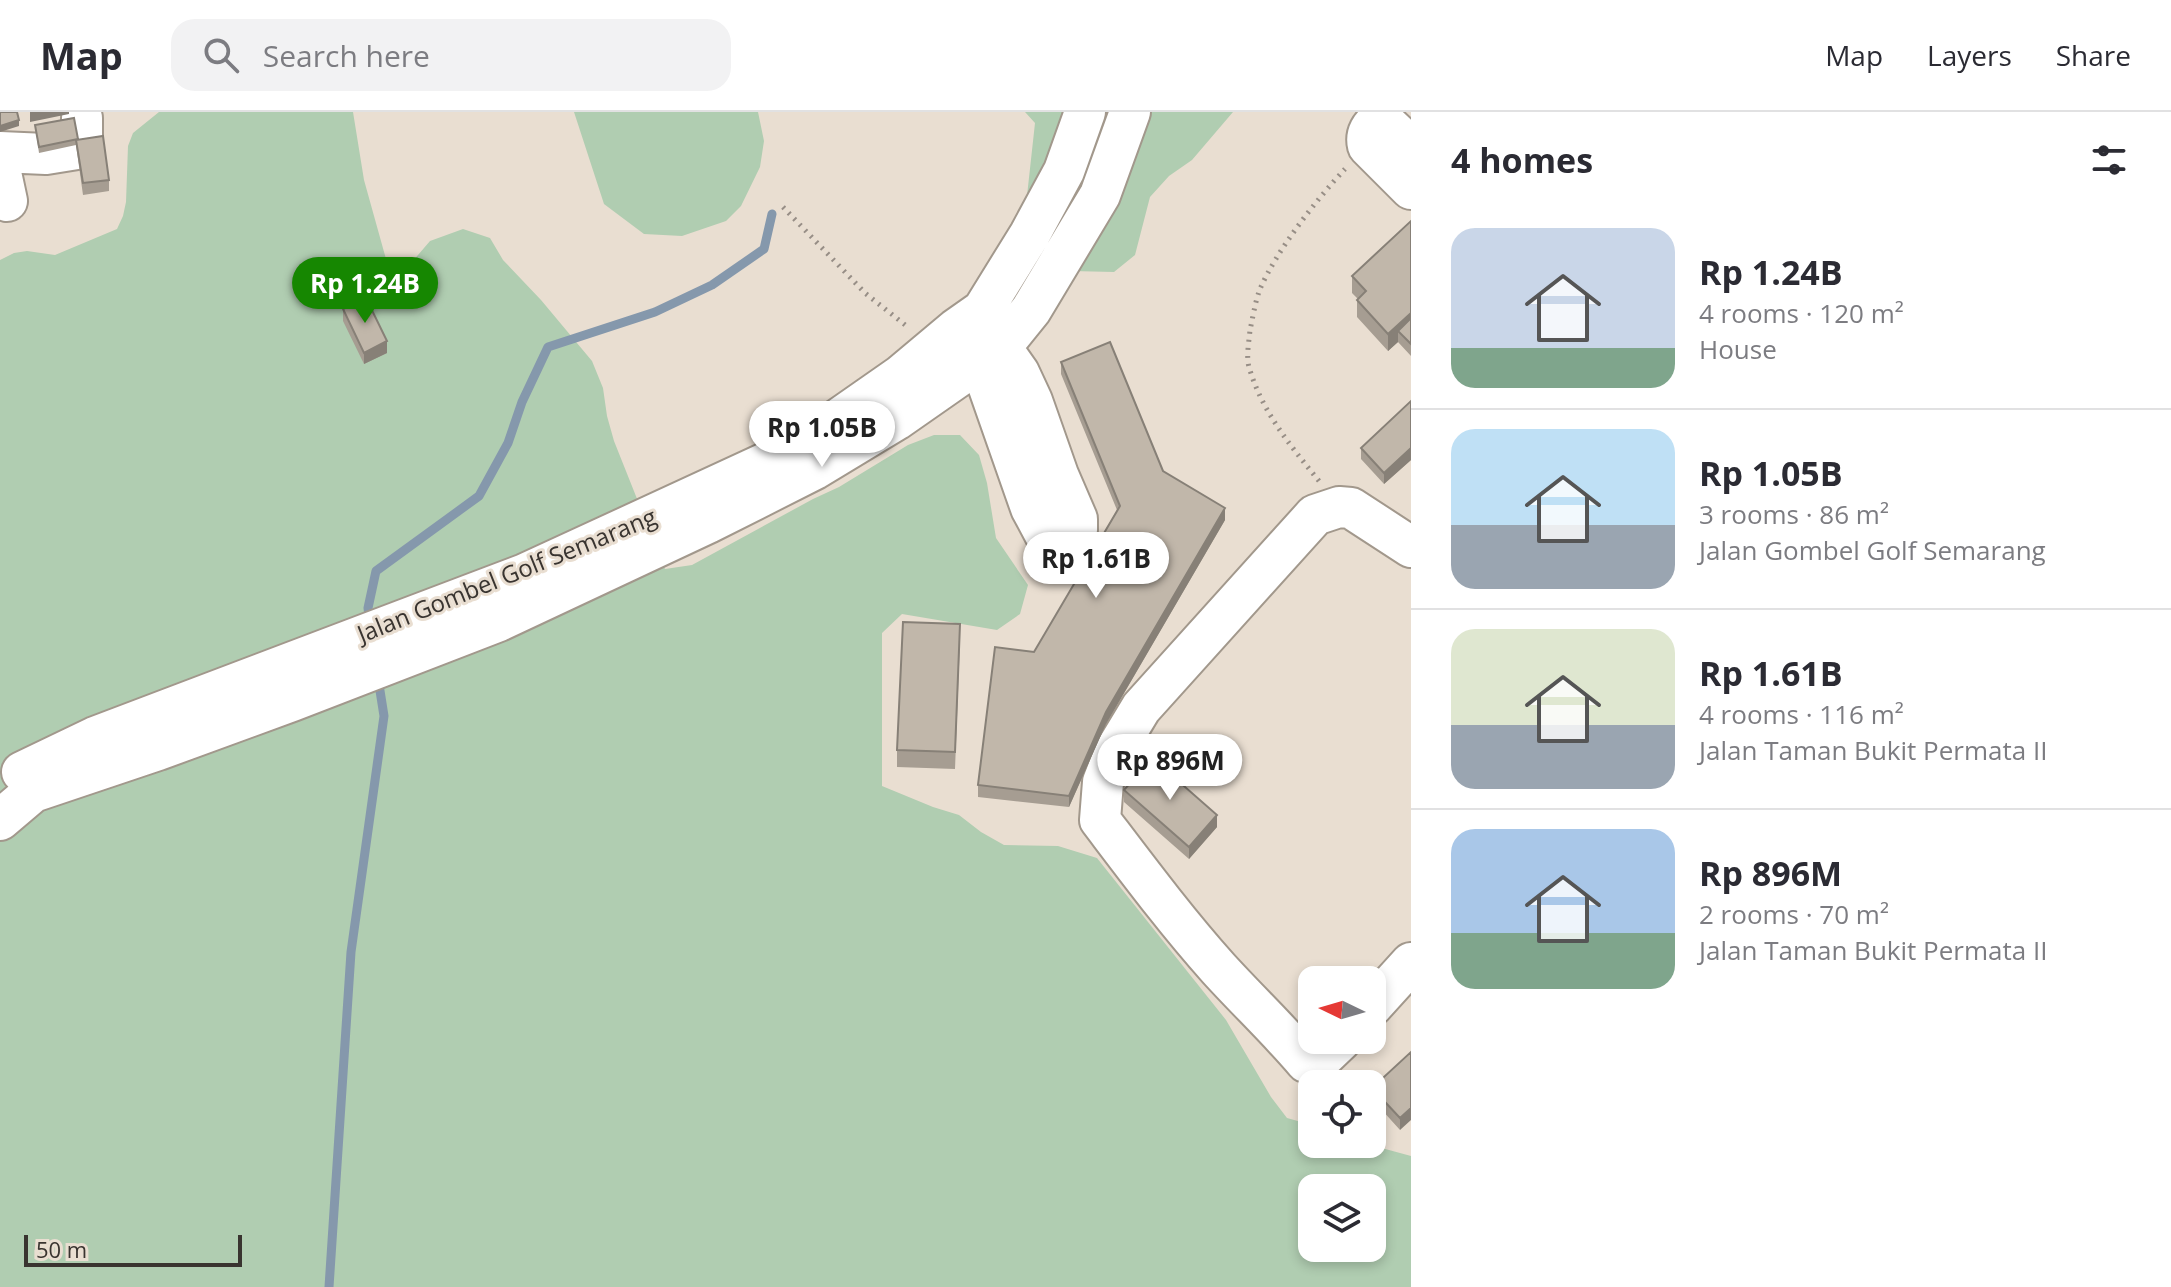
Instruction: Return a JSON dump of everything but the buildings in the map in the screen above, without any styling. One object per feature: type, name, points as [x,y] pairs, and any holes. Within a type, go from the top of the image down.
[{"type":"street","name":"Jalan Gombel Golf Semarang","points":[[0,820],[33,792],[158,750],[384,647],[525,574],[794,450],[900,376],[958,329],[1030,234],[1064,171],[1085,112]]},
{"type":"street","name":"Jalan Gombel Golf Semarang","points":[[0,786],[95,737],[384,647],[499,621],[815,469],[896,420],[990,354],[1031,310],[1100,195],[1130,112]]},
{"type":"street","points":[[0,152],[46,154],[77,149],[82,142],[82,118]]},
{"type":"street","points":[[1411,147],[1381,119],[1373,124],[1368,133],[1368,146],[1411,189]]},
{"type":"street","points":[[958,329],[990,354]]},
{"type":"street","points":[[1298,1052],[1218,968],[1100,820],[1103,782],[1115,751],[1141,708],[1315,515],[1339,507],[1351,508],[1411,547]]},
{"type":"street","points":[[1386,991],[1411,963]]},
{"type":"street","points":[[1299,1054],[1306,1062],[1319,1061],[1326,1054]]},
{"type":"path","points":[[1339,507],[1281,435],[1248,364],[1249,341],[1260,289],[1293,233],[1368,146]]},
{"type":"path","points":[[783,207],[865,293],[958,329]]},
{"type":"green space","points":[[159,112],[353,112],[364,180],[386,259],[412,262],[430,241],[463,229],[490,238],[503,260],[592,361],[603,388],[614,441],[665,569],[692,565],[839,487],[908,445],[934,435],[960,435],[979,455],[996,538],[1028,585],[1020,614],[997,630],[902,614],[882,633],[882,786],[959,815],[1004,845],[1058,846],[1097,858],[1226,1020],[1271,1097],[1287,1118],[1298,1121],[1298,1158],[1386,1158],[1386,1149],[1411,1156],[1411,1287],[0,1287],[0,260],[27,251],[55,255],[117,229],[126,202],[128,146],[133,133]]},
{"type":"green space","points":[[574,112],[758,112],[764,141],[760,167],[741,206],[726,221],[682,236],[644,234],[604,204]]},
{"type":"green space","points":[[1025,112],[1233,112],[1192,160],[1169,176],[1150,197],[1135,255],[1114,272],[1071,271],[1025,214],[1035,123]]},
{"type":"waterway","points":[[370,624],[368,608],[376,571],[479,496],[508,443],[522,402],[548,347],[655,312],[712,285],[764,249],[772,214]]},
{"type":"waterway","points":[[329,1287],[351,952],[384,716],[378,678]]}]
